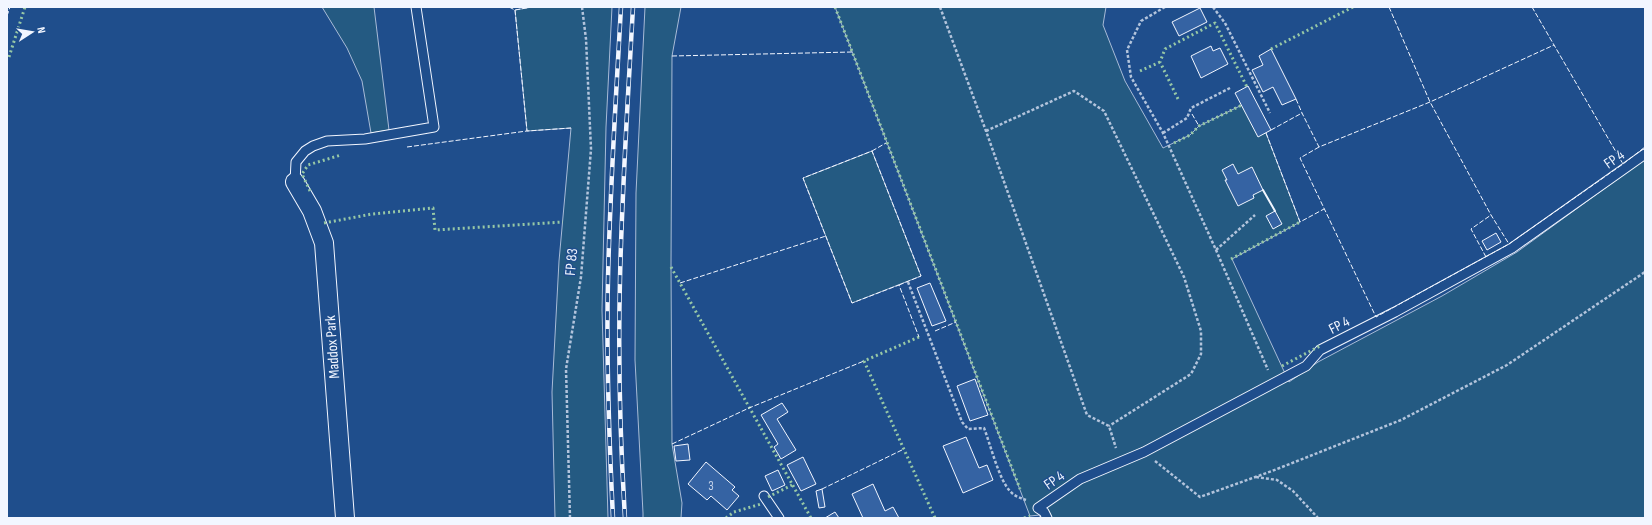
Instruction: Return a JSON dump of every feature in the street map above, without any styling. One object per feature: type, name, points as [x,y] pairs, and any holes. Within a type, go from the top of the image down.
[{"type":"street","name":"Maddox Park","points":[[295,182],[312,211],[324,243],[345,518]]},
{"type":"lane","points":[[295,182],[296,162],[305,151],[313,146],[327,141],[365,138],[434,127],[416,7]]},
{"type":"lane","name":"FP 4","points":[[1038,508],[1080,479],[1144,452],[1306,366],[1320,350],[1395,312],[1512,248],[1645,154]]},
{"type":"lane","points":[[764,496],[780,518]]},
{"type":"lane","points":[[1038,508],[1044,512],[1047,518]]},
{"type":"path","name":"FP 83","points":[[570,518],[566,369],[581,277],[591,149],[586,39],[582,7]]},
{"type":"path","points":[[940,7],[986,131],[1087,415],[1109,426],[1121,462]]},
{"type":"path","points":[[1165,7],[1141,21],[1127,50],[1131,77],[1163,133],[1274,383]]},
{"type":"path","points":[[1213,7],[1225,22],[1270,113]]},
{"type":"path","points":[[1163,133],[1187,118],[1191,108],[1230,88]]},
{"type":"path","points":[[986,131],[1074,91],[1104,111],[1184,277],[1200,331],[1201,354],[1190,374],[1109,426]]},
{"type":"path","points":[[1216,250],[1255,215]]},
{"type":"path","points":[[1144,452],[1200,497],[1254,476],[1272,471],[1401,420],[1507,365],[1645,272]]},
{"type":"path","points":[[908,282],[962,422],[968,429],[984,428],[1004,482],[1010,491],[1017,497],[1031,502],[1038,508]]},
{"type":"path","points":[[1254,476],[1277,480],[1293,491],[1318,518]]},
{"type":"shaded area","points":[[322,7],[374,7],[389,130],[371,133],[362,81],[347,48]]},
{"type":"shaded area","points":[[532,7],[612,7],[606,127],[602,310],[608,518],[555,518],[552,392],[559,261],[571,128],[527,131],[515,10]]},
{"type":"shaded area","points":[[645,7],[681,7],[672,56],[671,267],[672,444],[682,503],[681,518],[643,518],[635,360],[636,193]]},
{"type":"shaded area","points":[[835,7],[1106,7],[1103,25],[1125,81],[1163,148],[1190,135],[1199,126],[1242,105],[1266,133],[1300,222],[1232,259],[1289,382],[1318,362],[1442,296],[1517,252],[1645,159],[1645,518],[1040,518],[1040,515],[1030,516]]},
{"type":"shaded area","points":[[872,151],[921,276],[852,303],[803,178]]},
{"type":"building","points":[[1200,8],[1207,22],[1179,36],[1172,22]]},
{"type":"building","points":[[1211,46],[1213,51],[1220,48],[1228,64],[1201,78],[1191,56]]},
{"type":"building","points":[[1271,49],[1296,99],[1282,105],[1273,87],[1263,92],[1252,70],[1263,65],[1259,56]]},
{"type":"building","points":[[1248,86],[1271,130],[1258,137],[1235,93]]},
{"type":"building","points":[[1233,164],[1238,174],[1252,167],[1263,190],[1253,195],[1254,198],[1238,206],[1225,180],[1227,180],[1222,170]]},
{"type":"building","points":[[1275,211],[1282,224],[1273,229],[1266,216]]},
{"type":"building","points":[[1496,233],[1501,242],[1487,250],[1482,241]]},
{"type":"building","points":[[930,283],[946,321],[932,326],[917,288]]},
{"type":"building","points":[[975,379],[988,415],[970,421],[957,386]]},
{"type":"building","points":[[782,403],[788,412],[777,419],[796,450],[781,459],[774,447],[778,444],[761,415]]},
{"type":"building","points":[[966,437],[979,468],[987,465],[993,480],[963,493],[943,446]]},
{"type":"building","points":[[688,444],[690,460],[676,461],[674,446]]},
{"type":"building","points":[[803,457],[816,484],[801,491],[787,465]]},
{"type":"building","points":[[706,462],[735,487],[732,490],[739,496],[727,510],[711,496],[707,500],[688,484]]},
{"type":"building","points":[[778,470],[785,485],[772,491],[765,476]]},
{"type":"building","points":[[873,484],[885,511],[893,507],[899,518],[863,518],[852,494]]},
{"type":"building","points":[[822,489],[825,507],[819,508],[816,491]]},
{"type":"building","points":[[835,512],[839,518],[825,518]]},
{"type":"railway","points":[[613,518],[608,398],[607,309],[621,7]]},
{"type":"railway","points":[[625,518],[620,398],[619,309],[633,7]]},
{"type":"hedge","points":[[9,57],[25,7]]},
{"type":"hedge","points":[[835,7],[1020,489]]},
{"type":"hedge","points":[[1271,49],[1353,7]]},
{"type":"hedge","points":[[1178,99],[1160,62],[1165,49],[1215,23],[1247,87]]},
{"type":"hedge","points":[[1140,71],[1160,62]]},
{"type":"hedge","points":[[1174,143],[1190,135],[1199,126],[1242,105]]},
{"type":"hedge","points":[[310,191],[302,174],[308,165],[341,155]]},
{"type":"hedge","points":[[324,223],[372,214],[433,208],[435,230],[563,222]]},
{"type":"hedge","points":[[1231,259],[1300,222]]},
{"type":"hedge","points":[[671,267],[811,518]]},
{"type":"hedge","points":[[919,337],[864,361],[935,518]]},
{"type":"hedge","points":[[1282,366],[1320,346]]},
{"type":"hedge","points":[[768,497],[792,485]]},
{"type":"hedge","points":[[726,518],[734,512],[761,504]]},
{"type":"hedge","points":[[1024,518],[1030,516]]},
{"type":"fence","points":[[7,16],[10,7]]},
{"type":"fence","points":[[509,7],[515,10],[532,7]]},
{"type":"fence","points":[[1389,7],[1430,102],[1491,215],[1509,244],[1623,164]]},
{"type":"fence","points":[[1532,7],[1623,164],[1645,147]]},
{"type":"fence","points":[[515,10],[527,131],[571,128]]},
{"type":"fence","points":[[1296,99],[1319,147],[1430,102],[1554,45]]},
{"type":"fence","points":[[672,56],[852,52]]},
{"type":"fence","points":[[1271,130],[1302,113]]},
{"type":"fence","points":[[1192,114],[1199,126]]},
{"type":"fence","points":[[407,147],[527,131]]},
{"type":"fence","points":[[1266,133],[1300,222],[1324,209]]},
{"type":"fence","points":[[872,151],[886,143]]},
{"type":"fence","points":[[1319,147],[1300,158],[1376,317],[1509,244]]},
{"type":"fence","points":[[899,285],[921,276],[872,151],[803,178],[852,303],[899,285],[919,337]]},
{"type":"fence","points":[[1486,257],[1471,229],[1491,215]]},
{"type":"fence","points":[[680,283],[826,236]]},
{"type":"fence","points":[[935,331],[956,322]]},
{"type":"fence","points":[[672,444],[749,408],[864,361]]},
{"type":"fence","points":[[822,489],[904,449]]},
{"type":"wall","points":[[1263,190],[1275,211]]}]
